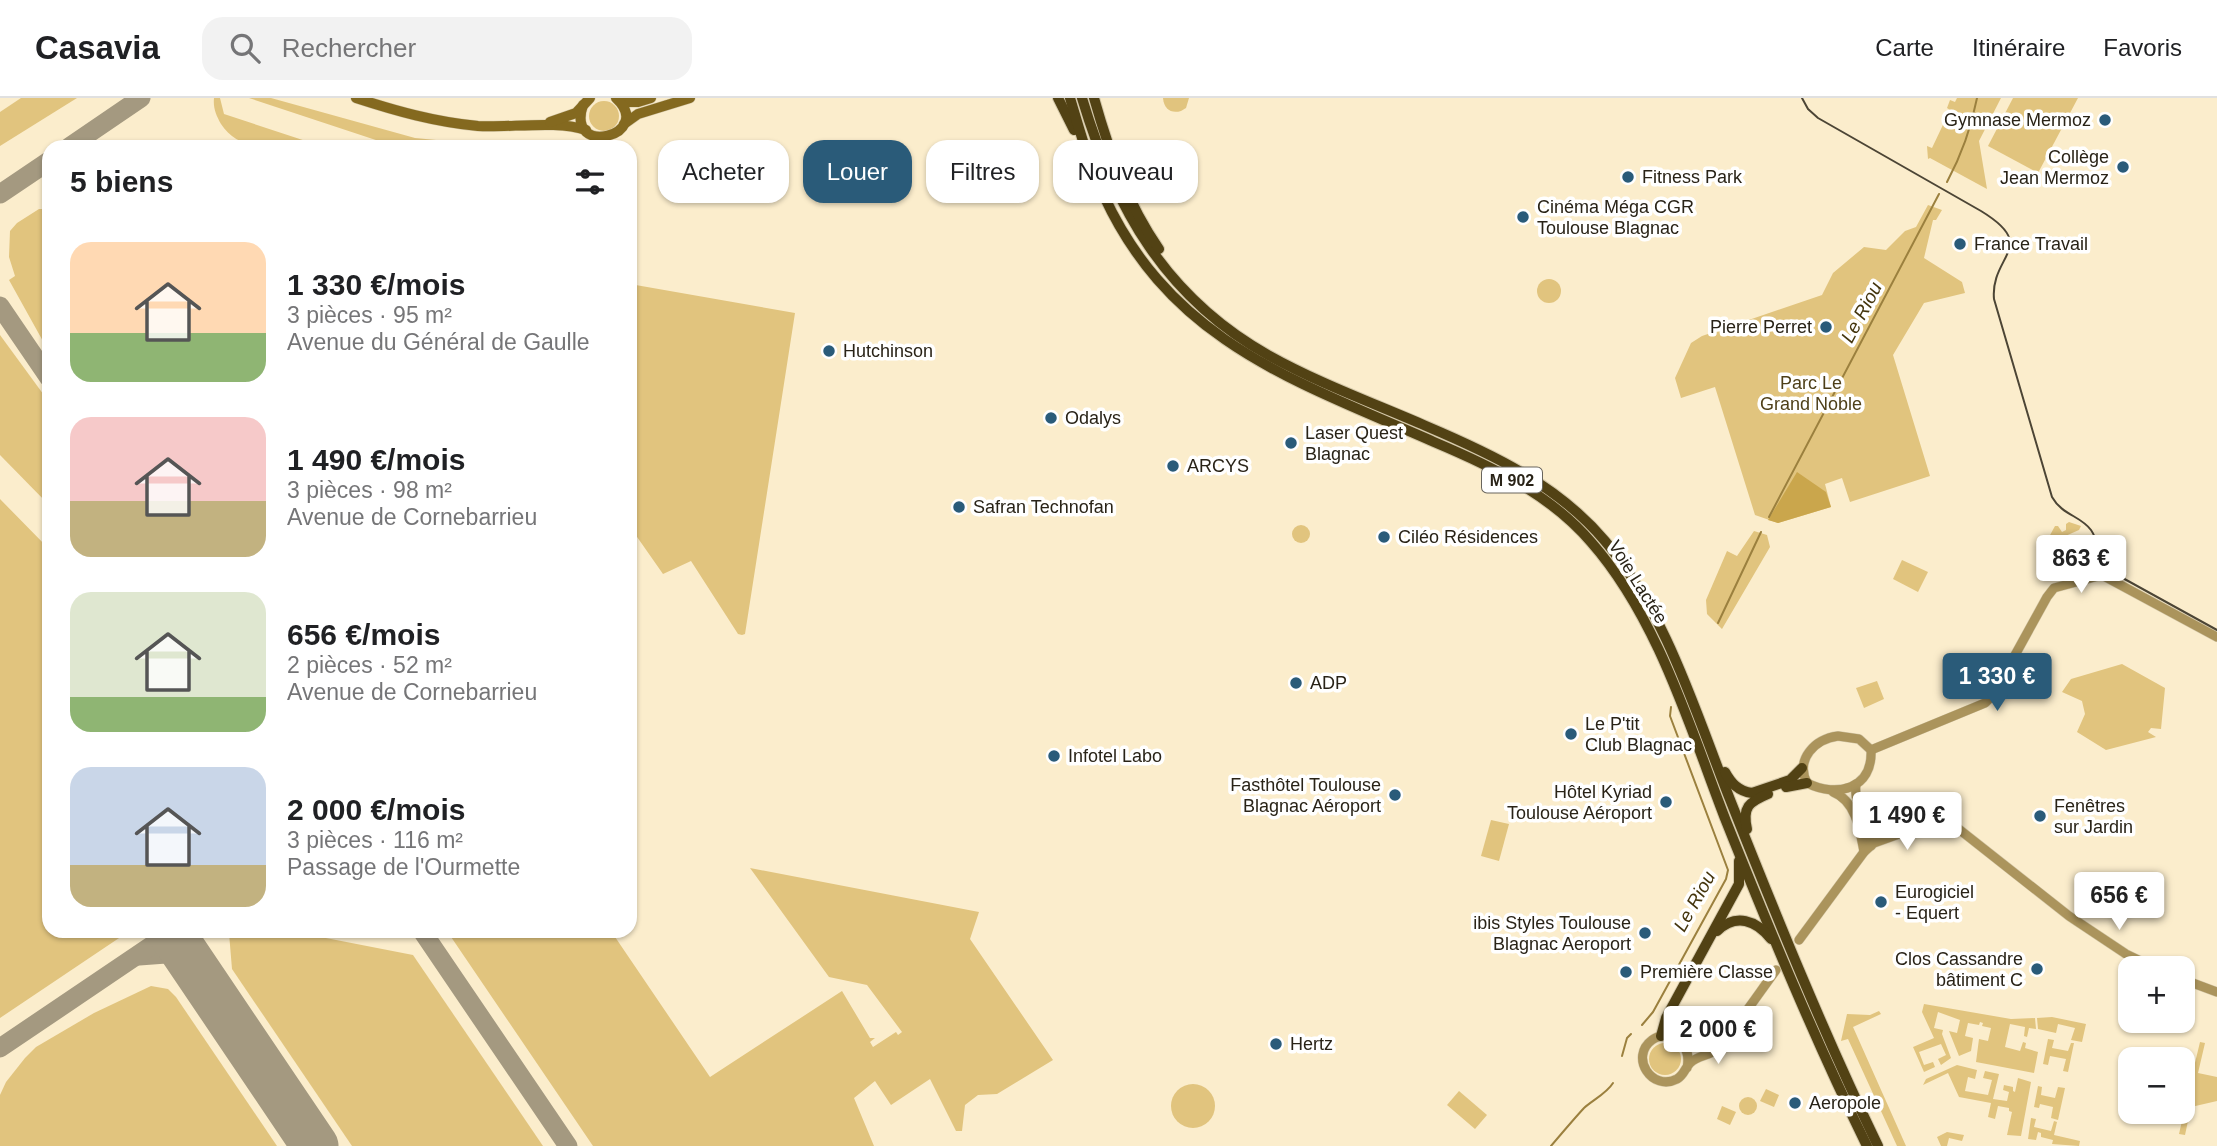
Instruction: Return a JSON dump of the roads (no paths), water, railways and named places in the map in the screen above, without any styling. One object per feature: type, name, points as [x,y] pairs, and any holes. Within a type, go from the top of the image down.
[{"type":"highway","points":[[1058,98],[1076,135],[1082,138]]},
{"type":"highway","name":"Voie Lactée","points":[[1070,98],[1089,163],[1104,197],[1135,250],[1159,281],[1214,333],[1258,362],[1293,380],[1496,470],[1545,501],[1589,539],[1623,584],[1648,629],[1815,1036],[1867,1146]]},
{"type":"highway","name":"Voie Lactée","points":[[1082,98],[1109,176],[1124,206],[1157,259],[1202,307],[1231,330],[1276,359],[1499,459],[1557,495],[1587,520],[1631,574],[1657,622],[1691,700],[1801,975],[1878,1146]]},
{"type":"highway","points":[[1094,98],[1113,162],[1139,216],[1168,262],[1203,301],[1202,307]]},
{"type":"highway","points":[[1691,700],[1730,782],[1737,788],[1744,792],[1756,792],[1790,780],[1802,768]]},
{"type":"highway","points":[[1760,875],[1746,823],[1746,810],[1758,799],[1792,785],[1807,783]]},
{"type":"highway","points":[[1661,1036],[1670,1013],[1740,884],[1740,855]]},
{"type":"highway","points":[[1707,945],[1726,924],[1744,920],[1761,927],[1783,959]]},
{"type":"highway","points":[[1670,1013],[1670,1024],[1676,1038]]},
{"type":"main road","points":[[356,98],[448,123],[505,127],[568,126],[586,130]]},
{"type":"main road","points":[[618,100],[638,102],[651,98]]},
{"type":"main road","points":[[624,124],[638,114],[690,98]]},
{"type":"main road","points":[[587,102],[581,119],[586,130],[592,135],[607,138],[620,131],[624,124],[625,113],[618,100]]},
{"type":"main road","points":[[532,126],[566,118],[587,102]]},
{"type":"street","points":[[1871,750],[1985,704],[1993,695],[2051,590],[2102,575],[2217,637]]},
{"type":"street","points":[[1832,791],[1844,790],[1856,784],[1869,767],[1871,750],[1867,743],[1849,736],[1827,737],[1808,752],[1802,768],[1807,783],[1846,799],[1866,851]]},
{"type":"street","points":[[1856,784],[1855,798],[1870,833],[1866,851]]},
{"type":"street","points":[[1870,833],[1879,836],[1942,818],[2069,916],[2130,956]]},
{"type":"street","points":[[1866,851],[1941,823],[1951,823]]},
{"type":"street","points":[[1799,940],[1874,843],[1917,825]]},
{"type":"street","points":[[1686,1068],[1686,1048],[1676,1038],[1661,1036],[1650,1041],[1643,1052],[1643,1068],[1650,1076],[1662,1082],[1675,1080],[1686,1068],[1692,1061],[1717,1050],[1776,970]]},
{"type":"street","points":[[2195,984],[2217,992]]},
{"type":"street","points":[[1686,1048],[1702,1051],[1722,1042]]},
{"type":"waterway","name":"Le Riou","points":[[1947,182],[1965,141],[1977,98]]},
{"type":"waterway","name":"Le Riou","points":[[1769,517],[1939,194]]},
{"type":"waterway","name":"Le Riou","points":[[1718,623],[1761,532]]},
{"type":"waterway","name":"Le Riou","points":[[1642,1025],[1653,1012],[1726,879],[1728,870],[1670,716],[1671,707]]},
{"type":"waterway","name":"Le Riou","points":[[1622,1056],[1627,1038],[1631,1034]]},
{"type":"waterway","name":"Le Riou","points":[[1551,1146],[1584,1108],[1613,1083]]},
{"type":"tram line","points":[[1802,98],[1808,109],[1818,118],[1981,211],[1998,223],[2007,234],[2010,243],[1995,284],[1994,299],[2052,497],[2061,508],[2091,530],[2103,561],[2110,571],[2217,630]]},
{"type":"place","name":"Gymnase Mermoz","points":[[2105,120]]},
{"type":"place","name":"Collège Jean Mermoz","points":[[2123,167]]},
{"type":"place","name":"Fitness Park","points":[[1628,177]]},
{"type":"place","name":"Cinéma Méga CGR Toulouse Blagnac","points":[[1523,217]]},
{"type":"place","name":"France Travail","points":[[1960,244]]},
{"type":"place","name":"Pierre Perret","points":[[1826,327]]},
{"type":"place","name":"Hutchinson","points":[[829,351]]},
{"type":"place","name":"Odalys","points":[[1051,418]]},
{"type":"place","name":"Laser Quest Blagnac","points":[[1291,443]]},
{"type":"place","name":"ARCYS","points":[[1173,466]]},
{"type":"place","name":"Safran Technofan","points":[[959,507]]},
{"type":"place","name":"Ciléo Résidences","points":[[1384,537]]},
{"type":"place","name":"ADP","points":[[1296,683]]},
{"type":"place","name":"Le P'tit Club Blagnac","points":[[1571,734]]},
{"type":"place","name":"Infotel Labo","points":[[1054,756]]},
{"type":"place","name":"Fasthôtel Toulouse Blagnac Aéroport","points":[[1395,795]]},
{"type":"place","name":"Hôtel Kyriad Toulouse Aéroport","points":[[1666,802]]},
{"type":"place","name":"Fenêtres sur Jardin","points":[[2040,816]]},
{"type":"place","name":"Eurogiciel - Equert","points":[[1881,902]]},
{"type":"place","name":"ibis Styles Toulouse Blagnac Aeroport","points":[[1645,933]]},
{"type":"place","name":"Clos Cassandre bâtiment C","points":[[2037,969]]},
{"type":"place","name":"Première Classe","points":[[1626,972]]},
{"type":"place","name":"Hertz","points":[[1276,1044]]},
{"type":"place","name":"Aeropole","points":[[1795,1103]]},
{"type":"park label","name":"Parc Le Grand Noble","points":[[1811,393]]}]
